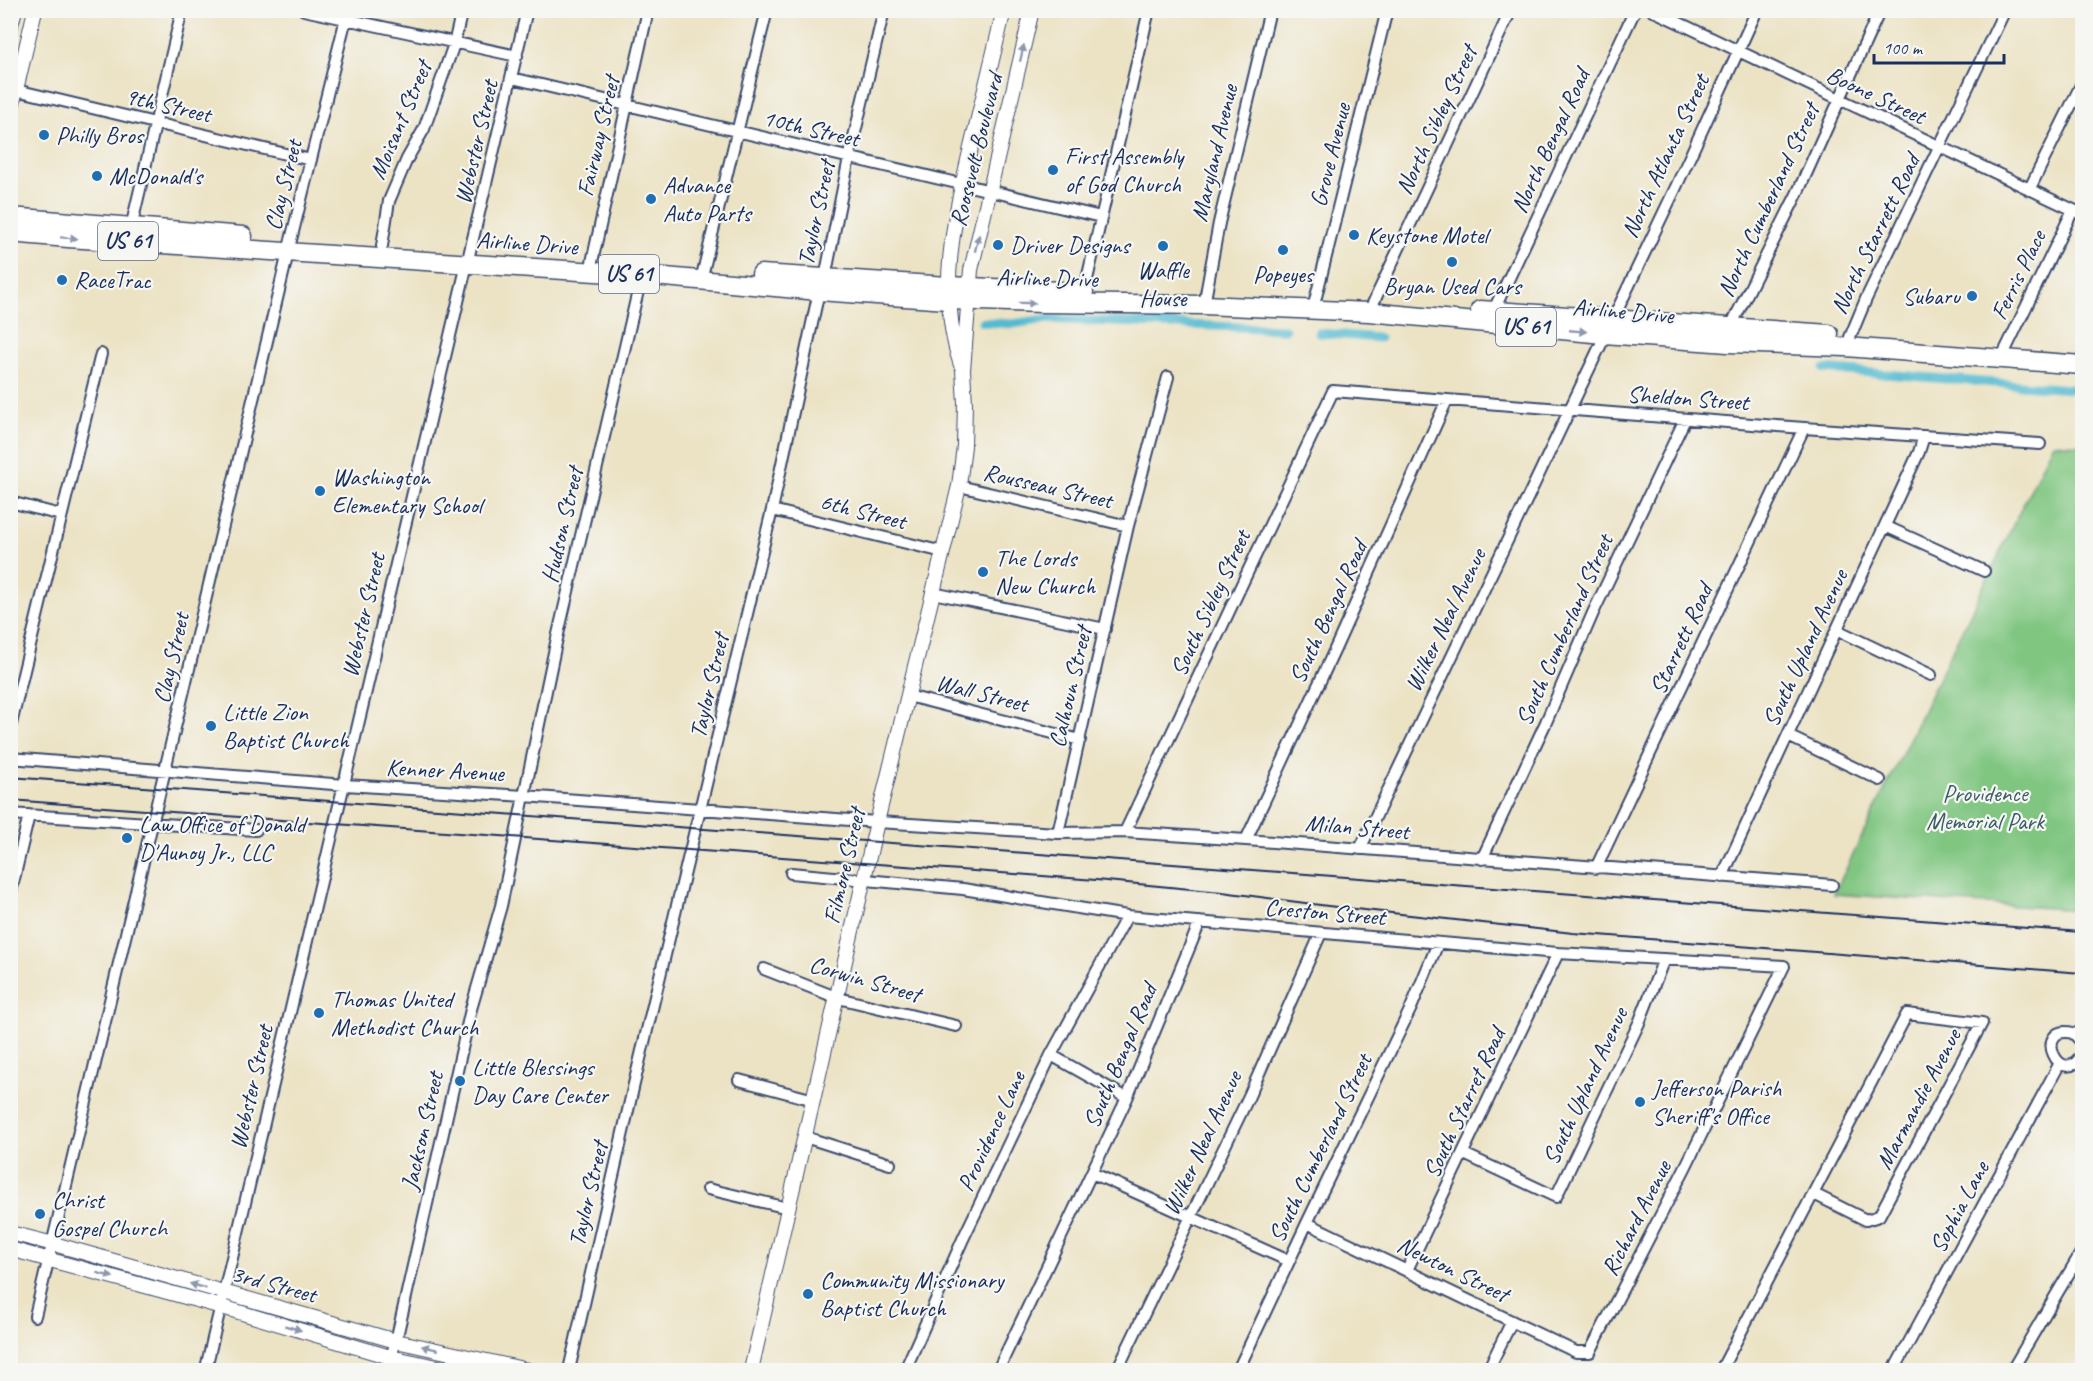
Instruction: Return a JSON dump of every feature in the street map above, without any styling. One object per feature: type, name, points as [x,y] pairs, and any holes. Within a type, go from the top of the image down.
[{"type":"highway","points":[[10,208],[54,214],[70,222]]},
{"type":"highway","name":"Airline Drive","points":[[10,217],[70,222],[130,234],[591,266],[822,285],[948,293],[1371,307],[1729,335],[1848,341],[2003,354],[2082,365]]},
{"type":"highway","name":"Airline Drive","points":[[10,233],[68,238],[130,234]]},
{"type":"highway","name":"Airline Drive","points":[[290,246],[382,246],[469,258]]},
{"type":"highway","name":"Airline Drive","points":[[2003,354],[2082,354]]},
{"type":"street","points":[[10,28],[15,10]]},
{"type":"street","points":[[10,115],[35,10]]},
{"type":"street","points":[[130,234],[182,10]]},
{"type":"street","points":[[304,10],[347,15],[454,44],[517,56]]},
{"type":"street","name":"Moisant Street","points":[[382,246],[389,201],[407,159],[424,129],[454,44],[462,10]]},
{"type":"street","name":"Webster Street","points":[[206,1368],[527,10]]},
{"type":"street","name":"Fairway Street","points":[[591,266],[648,10]]},
{"type":"street","points":[[701,275],[767,10]]},
{"type":"street","name":"Taylor Street","points":[[569,1371],[634,1084],[772,510],[849,158],[884,10]]},
{"type":"street","name":"Roosevelt Boulevard","points":[[948,293],[954,226],[1004,10]]},
{"type":"street","name":"Roosevelt Boulevard","points":[[969,293],[973,256],[1032,10]]},
{"type":"street","points":[[1083,297],[1149,10]]},
{"type":"street","name":"Maryland Avenue","points":[[1204,300],[1219,223],[1270,10]]},
{"type":"street","name":"Grove Avenue","points":[[1315,304],[1387,10]]},
{"type":"street","name":"North Sibley Street","points":[[1371,307],[1511,10]]},
{"type":"street","name":"North Bengal Road","points":[[1491,317],[1635,10]]},
{"type":"street","name":"Boone Street","points":[[1652,10],[2078,212]]},
{"type":"street","name":"North Atlanta Street","points":[[1569,410],[1676,187],[1757,10]]},
{"type":"street","name":"North Cumberland Street","points":[[1729,335],[1797,194],[1880,10]]},
{"type":"street","name":"North Starrett Road","points":[[1848,341],[2005,10]]},
{"type":"street","name":"Clay Street","points":[[35,1316],[347,15]]},
{"type":"street","name":"10th Street","points":[[512,78],[1101,217]]},
{"type":"street","points":[[2029,190],[2082,83]]},
{"type":"street","name":"9th Street","points":[[16,90],[311,160]]},
{"type":"street","name":"Ferris Place","points":[[2003,354],[2078,212]]},
{"type":"street","name":"Hudson Street","points":[[524,796],[556,643],[643,270]]},
{"type":"street","name":"Filmore Street","points":[[948,293],[952,333],[963,370]]},
{"type":"street","name":"Filmore Street","points":[[751,1371],[877,822],[959,486],[965,429],[963,370],[969,293]]},
{"type":"street","points":[[10,728],[101,354]]},
{"type":"street","name":"Calhoun Street","points":[[1058,832],[1128,526],[1168,377]]},
{"type":"street","name":"Sheldon Street","points":[[1333,391],[2040,444]]},
{"type":"street","name":"South Sibley Street","points":[[1125,832],[1333,391]]},
{"type":"street","name":"South Bengal Road","points":[[1246,840],[1447,400]]},
{"type":"street","name":"Wilker Neal Avenue","points":[[1360,849],[1569,410]]},
{"type":"street","name":"South Cumberland Street","points":[[1482,859],[1546,722],[1593,613],[1685,418]]},
{"type":"street","name":"Starrett Road","points":[[1596,868],[1804,428]]},
{"type":"street","name":"South Upland Avenue","points":[[1722,877],[1919,452],[1924,436]]},
{"type":"street","name":"Rousseau Street","points":[[959,486],[1128,526]]},
{"type":"street","points":[[10,502],[62,515]]},
{"type":"street","name":"6th Street","points":[[772,510],[943,552]]},
{"type":"street","points":[[1885,526],[1984,571]]},
{"type":"street","points":[[933,593],[1106,629]]},
{"type":"street","points":[[1837,630],[1931,675]]},
{"type":"street","name":"Wall Street","points":[[908,696],[1080,740]]},
{"type":"street","points":[[1788,736],[1880,780]]},
{"type":"street","name":"Kenner Avenue","points":[[10,758],[345,785],[877,822]]},
{"type":"street","name":"Jackson Street","points":[[387,1371],[396,1341],[471,1009],[501,906],[524,796]]},
{"type":"street","points":[[10,814],[256,830]]},
{"type":"street","points":[[10,896],[29,815]]},
{"type":"street","name":"Milan Street","points":[[877,822],[1058,832],[1125,832],[1832,885]]},
{"type":"street","name":"Creston Street","points":[[791,873],[963,889],[1127,916],[1558,953],[1784,966]]},
{"type":"street","name":"Providence Lane","points":[[905,1371],[963,1239],[1051,1055],[1127,916]]},
{"type":"street","name":"South Bengal Road","points":[[998,1371],[1127,1098],[1200,922]]},
{"type":"street","name":"Wilker Neal Avenue","points":[[1117,1371],[1248,1096],[1322,933]]},
{"type":"street","name":"South Cumberland Street","points":[[1238,1371],[1307,1222],[1411,1008],[1438,942]]},
{"type":"street","name":"South Starret Road","points":[[1407,1270],[1558,953]]},
{"type":"street","name":"South Upland Avenue","points":[[1464,1154],[1556,1197],[1639,1023],[1664,959]]},
{"type":"street","name":"Richard Avenue","points":[[1582,1352],[1590,1352],[1685,1168],[1784,966]]},
{"type":"street","name":"Corwin Street","points":[[764,969],[838,998],[956,1026]]},
{"type":"street","name":"Marmandie Avenue","points":[[1720,1371],[1907,1014],[1982,1023],[1879,1216],[1866,1220],[1814,1194]]},
{"type":"street","points":[[2082,1042],[2068,1031],[2057,1035],[2051,1050],[2052,1055],[2060,1063],[2065,1064],[2076,1062],[2082,1055]]},
{"type":"street","points":[[1051,1055],[1127,1098]]},
{"type":"street","name":"Sophia Lane","points":[[1894,1371],[2060,1063]]},
{"type":"street","points":[[739,1080],[814,1100]]},
{"type":"street","points":[[805,1137],[890,1164]]},
{"type":"street","points":[[1092,1173],[1289,1262]]},
{"type":"street","points":[[708,1189],[788,1208]]},
{"type":"street","name":"Newton Street","points":[[1307,1222],[1576,1352],[1582,1352]]},
{"type":"street","name":"3rd Street","points":[[10,1233],[54,1244],[391,1356],[452,1371]]},
{"type":"street","name":"3rd Street","points":[[10,1250],[528,1371]]},
{"type":"street","points":[[2012,1371],[2082,1251]]},
{"type":"street","points":[[1488,1371],[1512,1321]]},
{"type":"green space","name":"Providence Memorial Park","points":[[2053,443],[2082,445],[2082,901],[2078,910],[1834,894]]},
{"type":"waterway","points":[[982,322],[1013,324],[1045,319],[1285,329]]},
{"type":"waterway","points":[[1319,333],[1379,338]]},
{"type":"waterway","points":[[1824,369],[2082,390]]},
{"type":"railway","points":[[10,777],[2082,932]]},
{"type":"railway","points":[[10,800],[1096,880],[1222,892],[1573,933],[2082,973]]},
{"type":"place","name":"Philly Bros","points":[[44,135]]},
{"type":"place","name":"First Assembly of God Church","points":[[1053,170]]},
{"type":"place","name":"McDonald's","points":[[97,176]]},
{"type":"place","name":"Advance Auto Parts","points":[[651,199]]},
{"type":"place","name":"Keystone Motel","points":[[1354,235]]},
{"type":"place","name":"Driver Designs","points":[[998,245]]},
{"type":"place","name":"Waffle House","points":[[1163,246]]},
{"type":"place","name":"Popeyes","points":[[1283,250]]},
{"type":"place","name":"Bryan Used Cars","points":[[1452,262]]},
{"type":"place","name":"RaceTrac","points":[[62,280]]},
{"type":"place","name":"Subaru","points":[[1972,296]]},
{"type":"place","name":"Washington Elementary School","points":[[320,491]]},
{"type":"place","name":"The Lords New Church","points":[[983,572]]},
{"type":"place","name":"Little Zion Baptist Church","points":[[211,726]]},
{"type":"place","name":"Law Office of Donald D'Aunoy Jr., LLC","points":[[127,838]]},
{"type":"place","name":"Thomas United Methodist Church","points":[[319,1013]]},
{"type":"place","name":"Little Blessings Day Care Center","points":[[460,1081]]},
{"type":"place","name":"Jefferson Parish Sheriff's Office","points":[[1640,1102]]},
{"type":"place","name":"Christ Gospel Church","points":[[40,1214]]},
{"type":"place","name":"Community Missionary Baptist Church","points":[[808,1294]]}]
